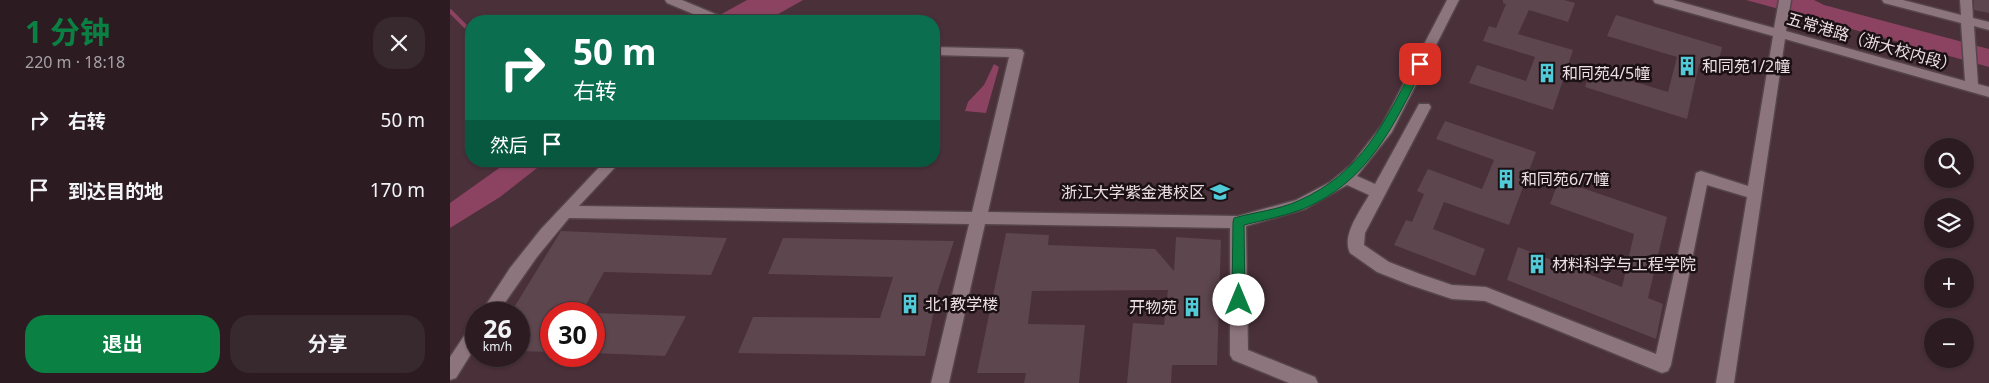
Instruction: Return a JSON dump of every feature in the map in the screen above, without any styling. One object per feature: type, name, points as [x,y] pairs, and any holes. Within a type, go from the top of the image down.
[{"type":"street","points":[[671,0],[707,15]]},
{"type":"street","points":[[566,212],[1238,222],[1300,205],[1322,195],[1346,178],[1366,157],[1387,128],[1453,0]]},
{"type":"street","name":"五常港路（浙大校内段）","points":[[1659,0],[1989,92]]},
{"type":"street","points":[[1888,0],[1989,26]]},
{"type":"street","points":[[1966,0],[1972,88]]},
{"type":"street","points":[[1725,383],[1784,6]]},
{"type":"street","points":[[940,51],[1017,54],[940,383]]},
{"type":"street","points":[[1424,107],[1357,233],[1356,248],[1382,267],[1452,292],[1486,294],[1662,365],[1701,177],[1755,194]]},
{"type":"street","points":[[496,302],[523,261],[608,167]]},
{"type":"street","points":[[1346,178],[1378,192]]},
{"type":"street","points":[[1238,222],[1239,355],[1310,383]]},
{"type":"street","points":[[450,372],[465,349]]},
{"type":"shaded area","name":"浙江大学紫金港校区","points":[[450,0],[1989,0],[1989,383],[450,383]]},
{"type":"shaded area","points":[[747,0],[803,0],[777,15],[720,15]]},
{"type":"shaded area","points":[[1746,0],[1814,0],[1824,5],[1989,49],[1989,67]]},
{"type":"shaded area","points":[[994,64],[999,67],[986,113],[965,111],[968,102],[984,85]]},
{"type":"shaded area","points":[[501,167],[538,167],[500,197],[450,228],[450,203]]},
{"type":"building","name":"和同苑4/5幢","points":[[1503,0],[1564,0],[1575,3],[1568,22],[1529,10],[1518,34],[1573,50],[1553,110],[1469,83],[1477,65],[1526,81],[1535,57],[1483,41],[1489,26],[1496,28],[1506,4],[1503,3]]},
{"type":"building","points":[[1974,0],[1989,0],[1989,13],[1974,10]]},
{"type":"building","name":"和同苑1/2幢","points":[[1616,15],[1722,47],[1717,69],[1699,64],[1687,119],[1585,87],[1590,68],[1668,92],[1677,57],[1607,36]]},
{"type":"building","name":"和同苑6/7幢","points":[[1445,121],[1536,152],[1509,225],[1444,202],[1433,229],[1485,249],[1475,276],[1394,245],[1406,220],[1412,222],[1424,194],[1417,191],[1428,169],[1482,189],[1494,160],[1436,139]]},
{"type":"building","name":"材料科学与工程学院","points":[[1559,180],[1667,217],[1648,298],[1663,304],[1656,339],[1507,280],[1518,247],[1622,287],[1634,234],[1550,204]]},
{"type":"building","points":[[561,231],[727,238],[711,275],[604,272],[588,302],[540,302],[540,352],[530,351],[530,302],[517,302]]},
{"type":"building","name":"开物苑","points":[[1006,233],[1049,235],[1048,245],[1155,249],[1174,271],[1176,237],[1221,240],[1217,365],[1172,365],[1171,383],[1127,383],[1133,323],[1164,325],[1168,290],[1032,291],[1028,324],[1085,325],[1079,383],[1024,383],[1026,373],[977,373]]},
{"type":"building","name":"北1教学楼","points":[[783,238],[954,241],[938,290],[925,356],[738,353],[753,317],[880,318],[893,277],[768,274]]},
{"type":"building","points":[[605,313],[686,316],[665,356],[605,353]]},
{"type":"waterway","points":[[450,11],[465,26]]},
{"type":"place","name":"和同苑1/2幢","points":[[1687,66]]},
{"type":"place","name":"和同苑4/5幢","points":[[1547,73]]},
{"type":"place","name":"和同苑6/7幢","points":[[1506,179]]},
{"type":"place","name":"浙江大学紫金港校区","points":[[1220,192]]},
{"type":"place","name":"材料科学与工程学院","points":[[1537,264]]},
{"type":"place","name":"北1教学楼","points":[[910,304]]},
{"type":"place","name":"开物苑","points":[[1192,307]]},
{"type":"route","points":[[1239,300],[1238,222],[1300,205],[1322,195],[1356,169],[1387,128],[1420,64]]}]
